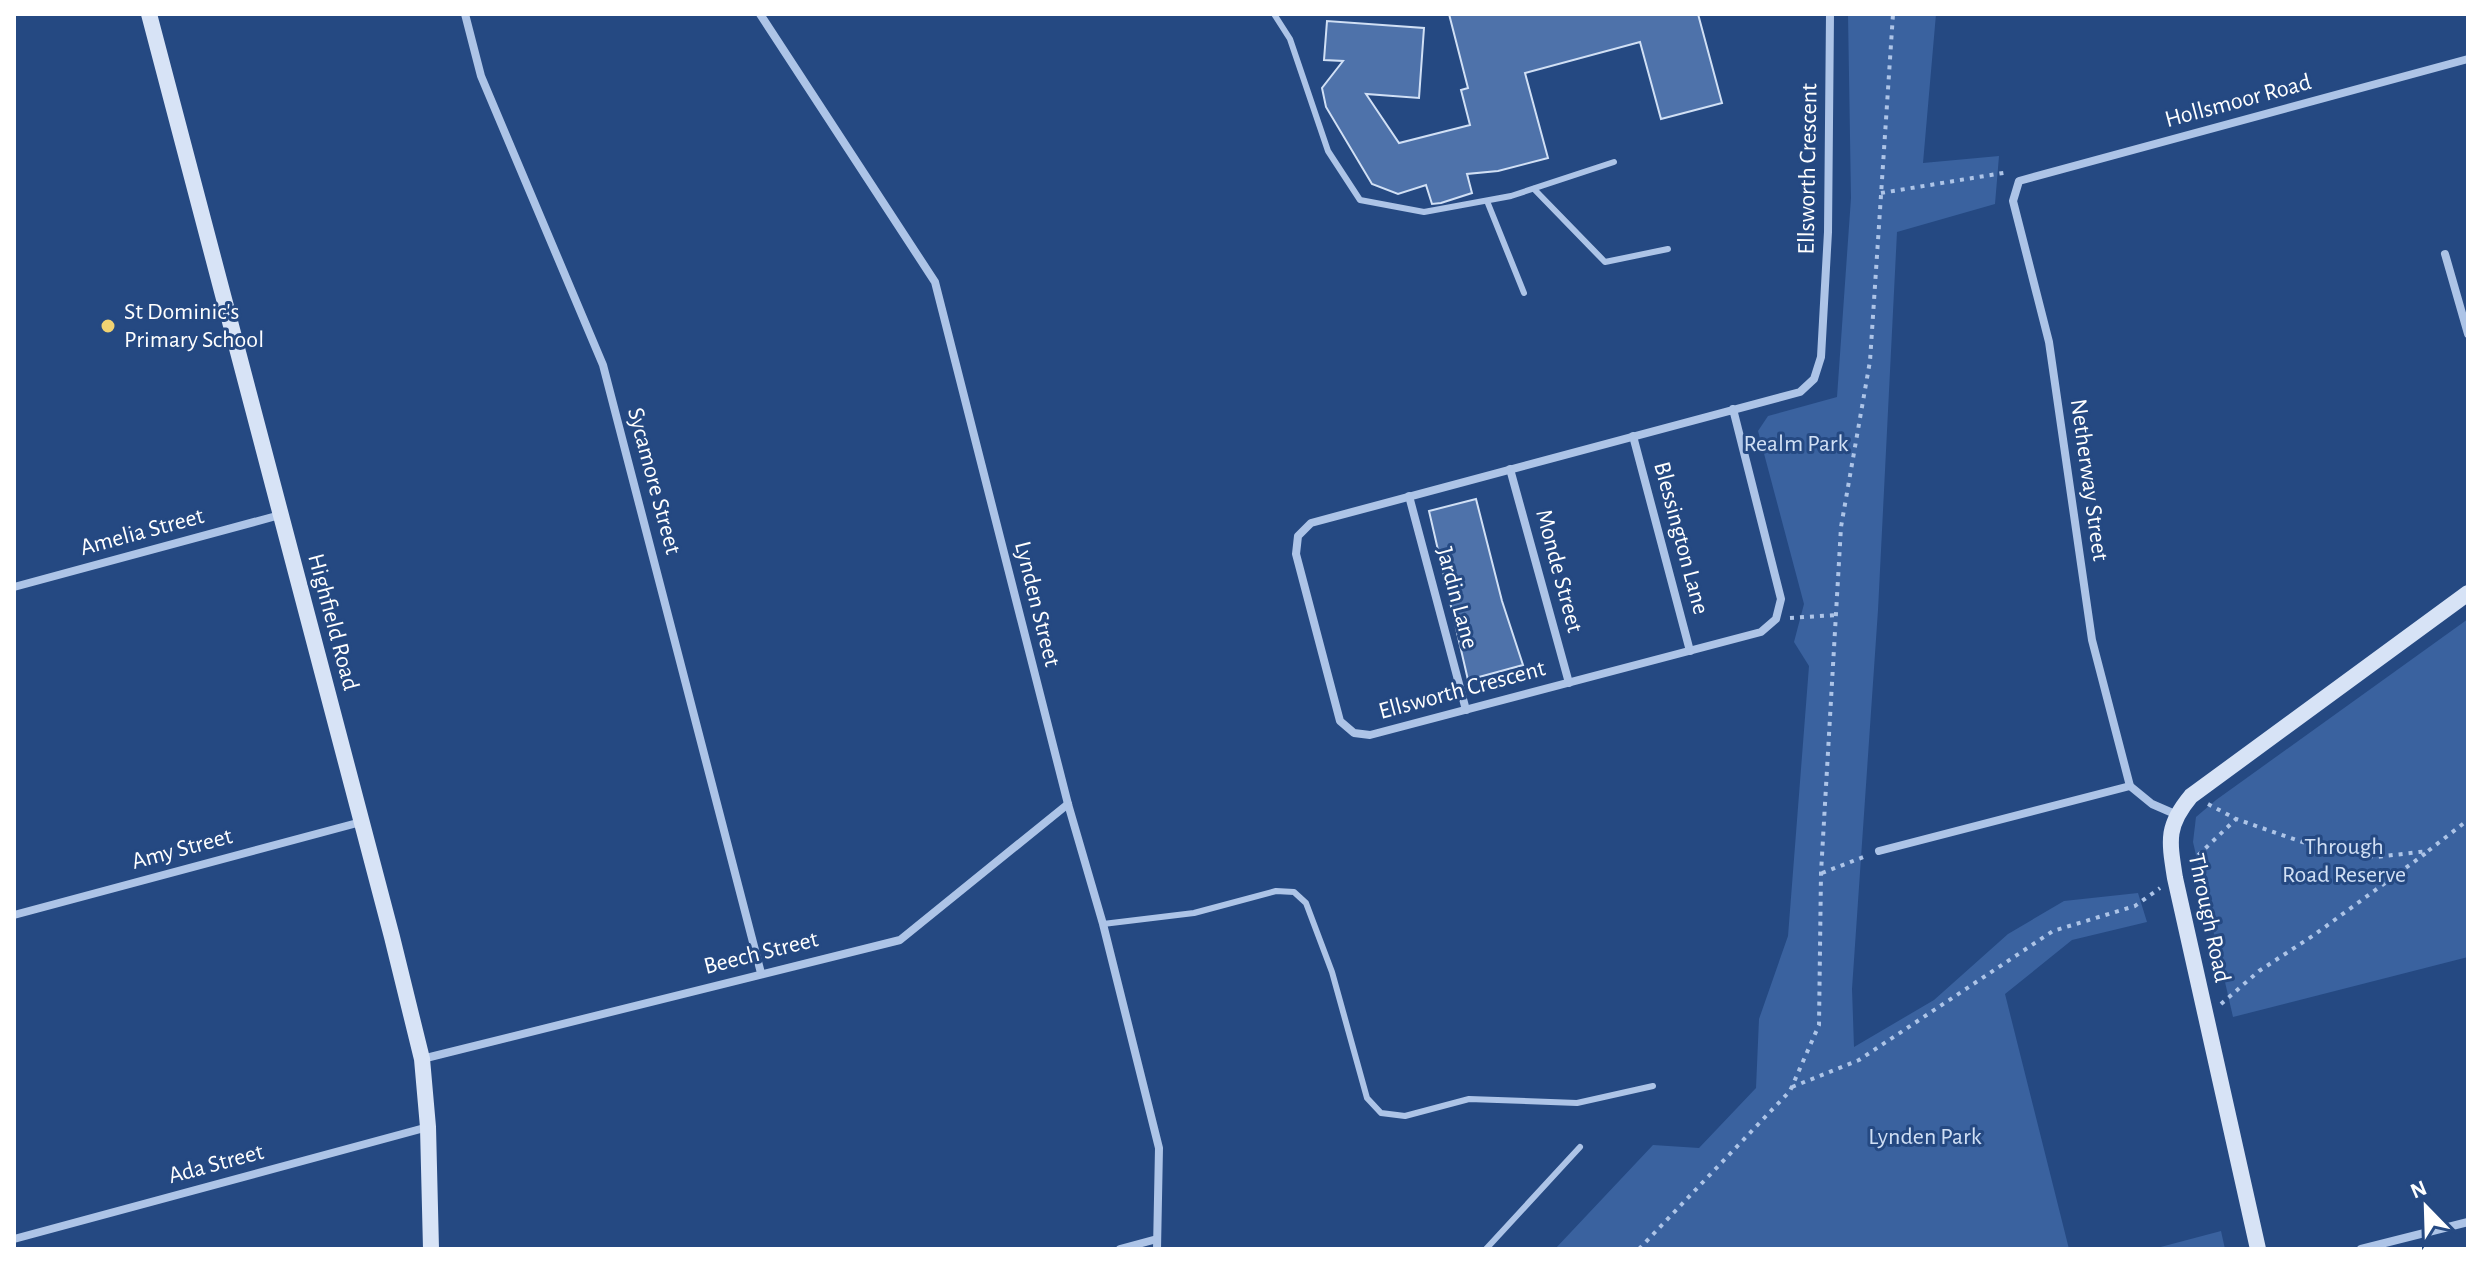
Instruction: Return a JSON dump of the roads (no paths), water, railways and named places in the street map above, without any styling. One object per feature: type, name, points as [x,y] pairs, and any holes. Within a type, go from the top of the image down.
[{"type":"main road","name":"Highfield Road","points":[[149,14],[422,1059],[428,1127],[431,1249]]},
{"type":"main road","points":[[2175,814],[2191,796],[2468,593]]},
{"type":"main road","name":"Through Road","points":[[2175,814],[2170,843],[2175,878],[2258,1249]]},
{"type":"street","name":"Sycamore Street","points":[[465,14],[481,76],[603,365],[761,973]]},
{"type":"street","name":"Lynden Street","points":[[760,14],[935,282],[1159,1148],[1157,1244]]},
{"type":"street","name":"Ellsworth Crescent","points":[[1733,409],[1781,599],[1776,619],[1761,632],[1370,735],[1354,733],[1340,721],[1296,554],[1298,536],[1311,523],[1733,409],[1800,392],[1814,379],[1821,357],[1830,167],[1830,14]]},
{"type":"street","name":"Hollsmoor Road","points":[[2019,181],[2468,59]]},
{"type":"street","name":"Netherway Street","points":[[2019,181],[2013,201],[2049,342],[2092,640],[2130,786]]},
{"type":"street","points":[[2445,254],[2468,334]]},
{"type":"street","name":"Blessington Lane","points":[[1633,436],[1690,651]]},
{"type":"street","name":"Monde Street","points":[[1510,469],[1569,683]]},
{"type":"street","name":"Jardin Lane","points":[[1409,496],[1466,710]]},
{"type":"street","name":"Amelia Street","points":[[14,587],[280,515]]},
{"type":"street","points":[[1879,851],[2130,786],[2152,804],[2175,814]]},
{"type":"street","name":"Beech Street","points":[[422,1059],[900,940],[1068,804]]},
{"type":"street","name":"Amy Street","points":[[14,915],[361,822]]},
{"type":"street","name":"Ada Street","points":[[14,1239],[428,1127]]},
{"type":"street","points":[[2361,1249],[2468,1222]]},
{"type":"street","points":[[1120,1249],[1157,1244]]},
{"type":"lane","points":[[1274,14],[1290,39],[1328,151],[1360,200],[1424,212],[1534,189],[1614,162]]},
{"type":"lane","points":[[1534,189],[1605,262],[1668,249]]},
{"type":"lane","points":[[1487,201],[1524,293]]},
{"type":"lane","points":[[1103,924],[1194,913],[1276,891],[1294,892],[1306,903],[1332,972],[1367,1098],[1381,1113],[1405,1116],[1469,1099],[1577,1103],[1653,1086]]},
{"type":"lane","points":[[1486,1249],[1580,1147]]},
{"type":"place","name":"St Dominic's Primary School","points":[[108,326]]},
{"type":"park label","name":"Realm Park","points":[[1796,444]]},
{"type":"park label","name":"Through Road Reserve","points":[[2344,861]]},
{"type":"park label","name":"Lynden Park","points":[[1925,1137]]}]
